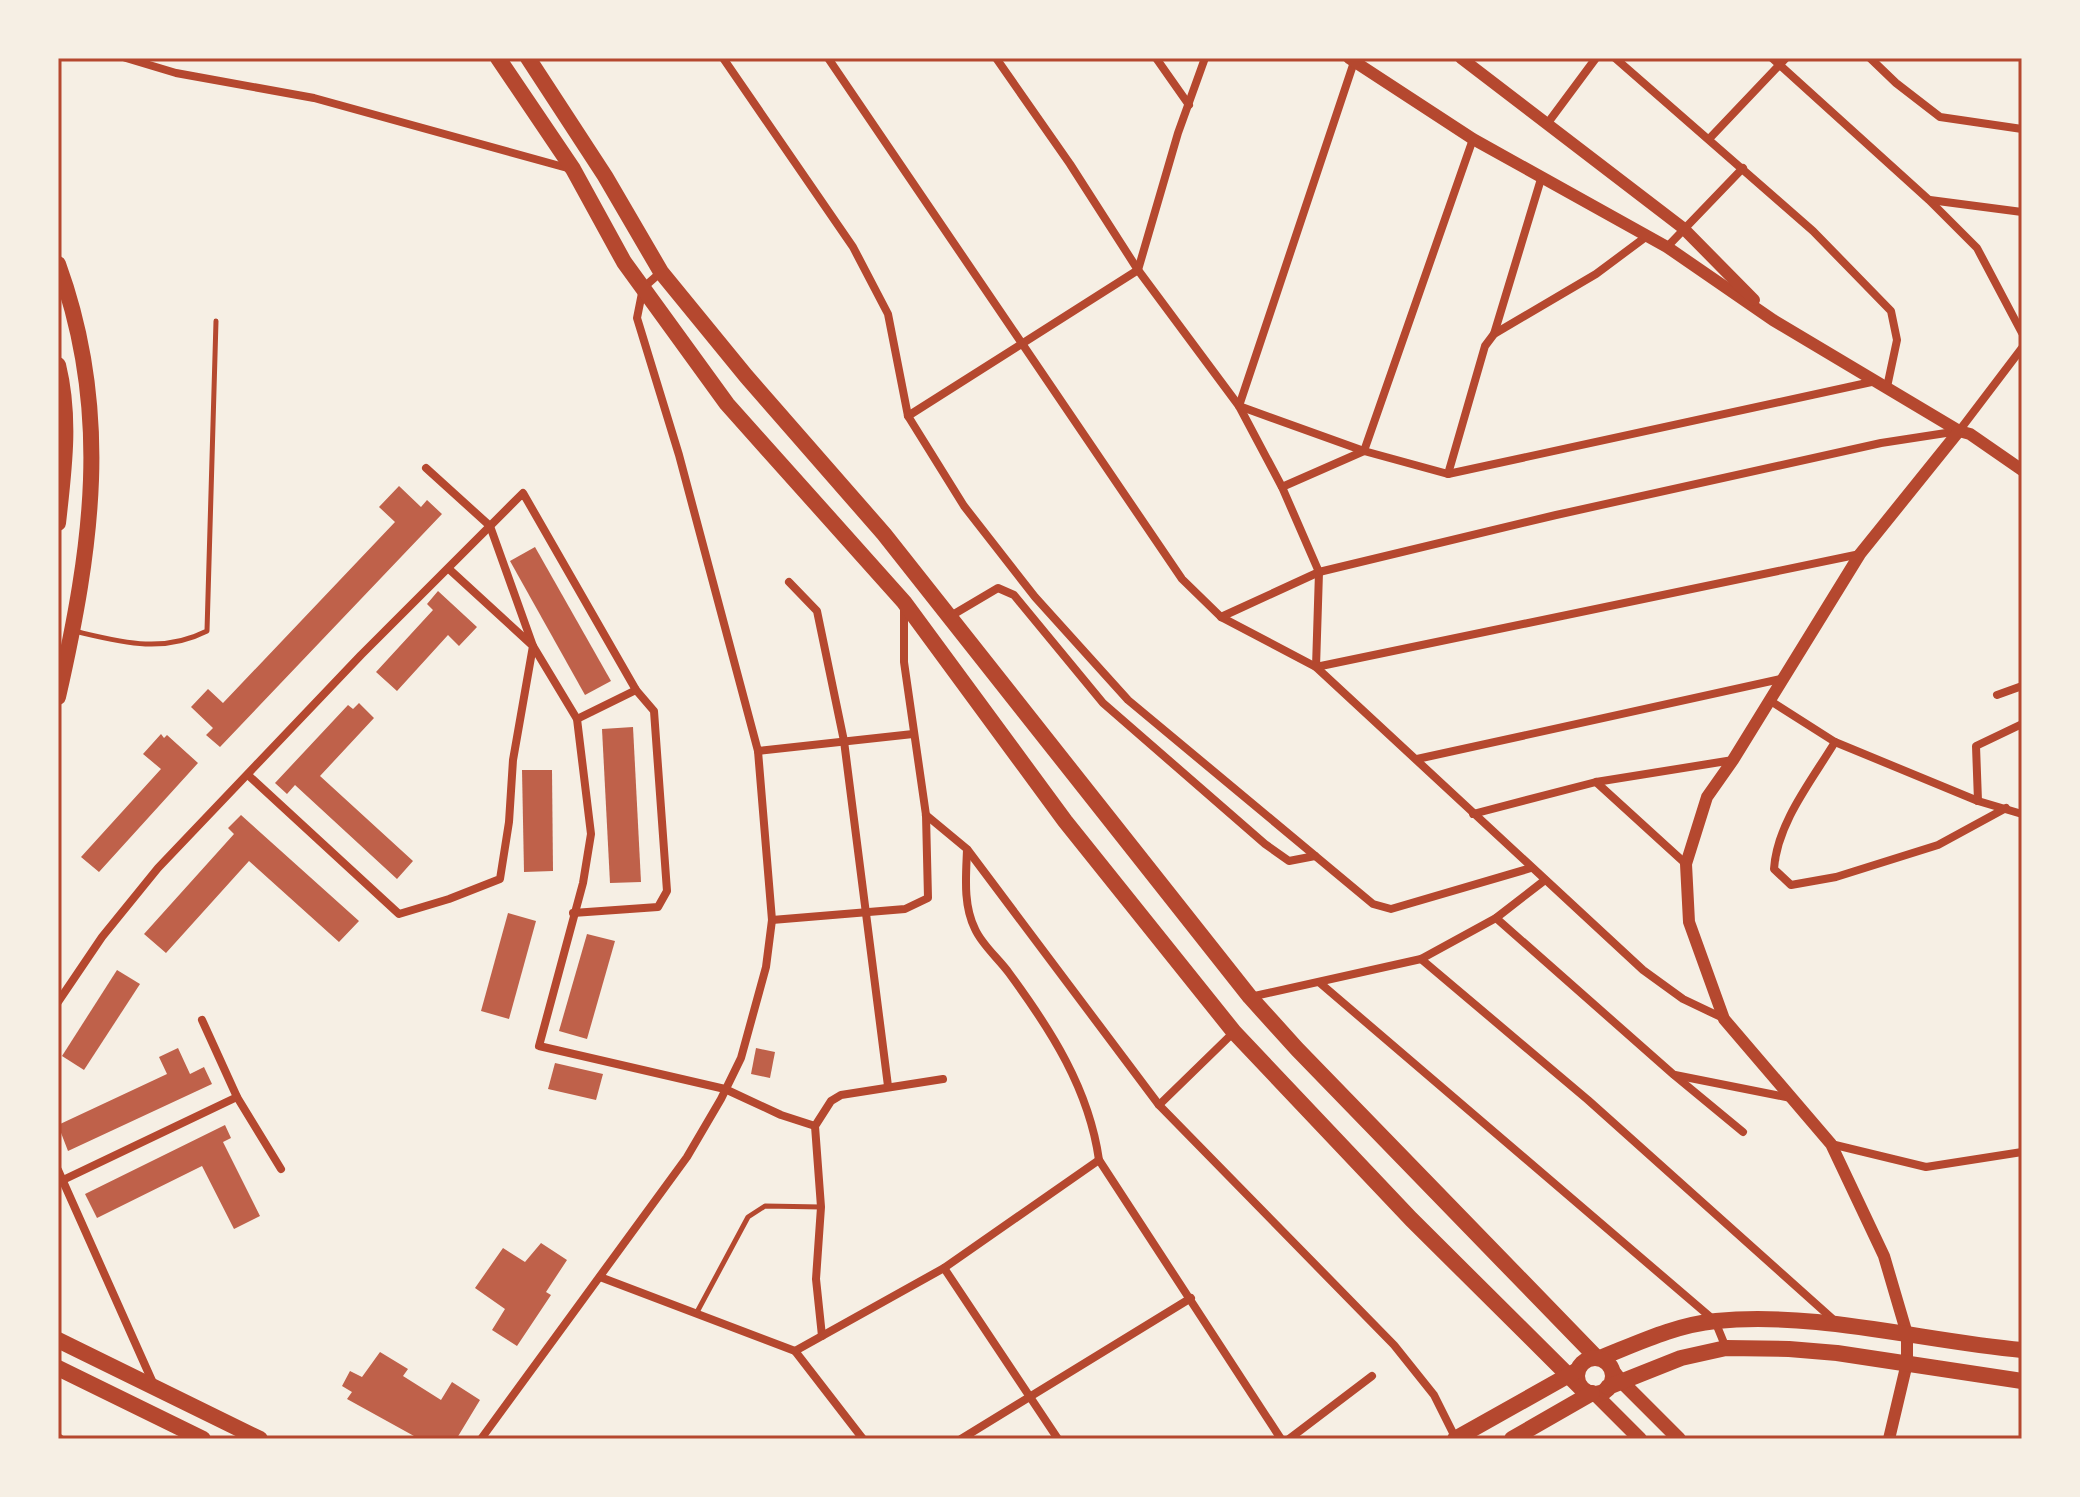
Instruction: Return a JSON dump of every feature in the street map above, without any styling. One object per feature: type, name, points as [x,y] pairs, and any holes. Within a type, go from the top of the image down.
[{"type":"main road","points":[[498,58],[573,169],[624,262],[727,404],[904,602],[1065,821],[1234,1032],[1411,1219],[1574,1373],[1578,1383],[1600,1389],[1679,1439]]},
{"type":"main road","points":[[528,58],[605,176],[661,272],[746,376],[884,534],[1250,997],[1602,1361],[1613,1377],[1600,1389]]},
{"type":"main road","points":[[58,264],[82,341],[91,416],[91,495],[73,631],[58,697]]},
{"type":"main road","points":[[58,365],[66,413],[66,449],[58,523]]},
{"type":"main road","points":[[1456,1439],[1574,1373],[1585,1360],[1602,1361],[1670,1330],[1715,1321],[1797,1321],[2022,1350]]},
{"type":"main road","points":[[58,1340],[260,1439]]},
{"type":"main road","points":[[1512,1439],[1600,1389],[1681,1358],[1726,1348],[1789,1349],[2022,1381]]},
{"type":"main road","points":[[58,1368],[203,1439]]},
{"type":"main road","points":[[1600,1389],[1640,1439]]},
{"type":"street","points":[[126,58],[176,73],[314,98],[573,169]]},
{"type":"street","points":[[723,58],[860,260],[888,314],[908,416],[964,506],[1035,597],[1128,700],[1373,904],[1391,909],[1531,868]]},
{"type":"street","points":[[828,58],[1182,579],[1221,617],[1316,667],[1643,970],[1683,999],[1724,1019]]},
{"type":"street","points":[[996,58],[1070,164],[1138,270],[1239,406],[1282,487],[1319,572],[1316,667]]},
{"type":"street","points":[[1156,58],[1189,105]]},
{"type":"street","points":[[908,416],[1138,270],[1205,58]]},
{"type":"street","points":[[1461,58],[1683,228],[1773,320]]},
{"type":"street","points":[[1547,124],[1596,58]]},
{"type":"street","points":[[1615,58],[1813,231],[1891,311],[1897,340],[1882,384]]},
{"type":"street","points":[[1772,58],[1783,62],[1977,248],[2022,333]]},
{"type":"street","points":[[1870,58],[1940,117],[2022,129]]},
{"type":"street","points":[[1239,406],[1351,60],[1473,139],[1667,247],[1773,320],[1959,431],[1970,434],[2022,470]]},
{"type":"street","points":[[1709,139],[1783,62]]},
{"type":"street","points":[[1282,487],[1364,451],[1473,139]]},
{"type":"street","points":[[1667,247],[1743,168]]},
{"type":"street","points":[[1448,474],[1485,346],[1494,334],[1541,179]]},
{"type":"street","points":[[1929,200],[2022,212]]},
{"type":"street","points":[[1494,334],[1596,274],[1647,236]]},
{"type":"street","points":[[481,1439],[687,1157],[741,1058],[766,967],[772,920],[758,751],[679,455],[637,318],[643,288],[661,272]]},
{"type":"street","points":[[1889,1439],[1907,1363],[1907,1334],[1884,1256],[1831,1144],[1724,1019],[1689,922],[1686,864],[1707,797],[1860,554],[2022,348]]},
{"type":"street","points":[[1239,406],[1364,451],[1448,474],[1882,384]]},
{"type":"street","points":[[1221,617],[1319,572],[1788,463],[1881,443],[1959,431]]},
{"type":"street","points":[[426,468],[490,526],[533,646],[577,719],[591,834],[583,883],[539,1046],[725,1089],[781,1115],[815,1126]]},
{"type":"street","points":[[58,1002],[102,937],[158,868],[361,655],[523,493],[636,690],[654,711],[667,891],[658,907],[573,913]]},
{"type":"street","points":[[1316,667],[1860,554]]},
{"type":"street","points":[[449,569],[533,646]]},
{"type":"street","points":[[789,582],[817,611],[844,741],[888,1086]]},
{"type":"street","points":[[949,617],[998,588],[1014,595],[1103,703],[1253,834],[1289,861],[1315,856]]},
{"type":"street","points":[[772,920],[905,909],[928,898],[926,815],[904,662],[904,602]]},
{"type":"street","points":[[248,775],[399,914],[500,879],[509,822],[513,760],[533,646]]},
{"type":"street","points":[[1417,759],[1781,679]]},
{"type":"street","points":[[1997,695],[2022,686]]},
{"type":"street","points":[[577,719],[636,690]]},
{"type":"street","points":[[1769,700],[1835,742],[1978,801],[2022,814]]},
{"type":"street","points":[[1978,801],[1976,746],[2022,724]]},
{"type":"street","points":[[758,751],[913,734]]},
{"type":"street","points":[[1835,742],[1775,850],[1774,869],[1791,885],[1836,877],[1938,845],[2006,808]]},
{"type":"street","points":[[1473,814],[1596,782],[1733,760]]},
{"type":"street","points":[[1596,782],[1686,864]]},
{"type":"street","points":[[926,815],[967,849],[1159,1105],[1394,1345],[1434,1395],[1456,1439]]},
{"type":"street","points":[[967,849],[966,897],[975,930],[1010,974],[1060,1048],[1094,1126],[1099,1160],[1281,1439]]},
{"type":"street","points":[[1250,997],[1421,959],[1496,918],[1545,880]]},
{"type":"street","points":[[1496,918],[1743,1132]]},
{"type":"street","points":[[1421,959],[1588,1100],[1841,1326]]},
{"type":"street","points":[[1320,983],[1715,1321],[1726,1348]]},
{"type":"street","points":[[202,1020],[237,1097],[281,1169]]},
{"type":"street","points":[[1159,1105],[1234,1032]]},
{"type":"street","points":[[1674,1075],[1792,1098]]},
{"type":"street","points":[[822,1336],[816,1279],[821,1207],[815,1126],[831,1101],[841,1095],[943,1079]]},
{"type":"street","points":[[63,1180],[237,1097]]},
{"type":"street","points":[[1831,1144],[1926,1167],[2022,1152]]},
{"type":"street","points":[[795,1351],[944,1268],[1099,1160]]},
{"type":"street","points":[[58,1170],[155,1387]]},
{"type":"street","points":[[944,1268],[1058,1439]]},
{"type":"street","points":[[600,1277],[795,1351],[863,1439]]},
{"type":"street","points":[[961,1439],[1191,1298]]},
{"type":"street","points":[[1289,1439],[1372,1376]]},
{"type":"lane","points":[[73,631],[133,645],[186,642],[207,631],[216,321]]},
{"type":"lane","points":[[696,1314],[748,1217],[765,1206],[821,1207]]},
{"type":"lane","points":[[58,1435],[63,1439]]},
{"type":"building","points":[[399,486],[421,507],[427,500],[442,514],[220,747],[206,735],[213,728],[191,707],[208,689],[223,703],[395,522],[379,507]]},
{"type":"building","points":[[535,547],[611,681],[585,695],[510,561]]},
{"type":"building","points":[[438,591],[477,627],[459,646],[448,635],[397,691],[376,672],[433,610],[427,604]]},
{"type":"building","points":[[359,703],[374,718],[320,776],[413,861],[397,879],[295,785],[287,794],[275,783],[348,705],[353,709]]},
{"type":"building","points":[[633,727],[641,882],[610,883],[602,729]]},
{"type":"building","points":[[161,734],[164,738],[167,735],[198,763],[99,872],[81,857],[161,769],[143,754]]},
{"type":"building","points":[[522,770],[552,770],[553,871],[524,872]]},
{"type":"building","points":[[241,815],[359,921],[339,942],[249,861],[166,953],[144,934],[234,834],[228,828]]},
{"type":"building","points":[[508,913],[536,921],[509,1019],[481,1011]]},
{"type":"building","points":[[587,934],[615,941],[587,1039],[559,1031]]},
{"type":"building","points":[[117,970],[140,984],[84,1070],[62,1056]]},
{"type":"building","points":[[178,1048],[190,1074],[204,1067],[212,1084],[68,1151],[58,1125],[167,1074],[159,1057]]},
{"type":"building","points":[[756,1048],[775,1052],[770,1078],[751,1074]]},
{"type":"building","points":[[555,1063],[603,1074],[596,1100],[548,1089]]},
{"type":"building","points":[[225,1125],[231,1138],[223,1142],[260,1216],[234,1229],[202,1166],[97,1218],[85,1194]]},
{"type":"building","points":[[541,1243],[567,1260],[546,1292],[551,1295],[517,1346],[492,1330],[505,1309],[475,1288],[503,1248],[525,1262]]},
{"type":"building","points":[[380,1352],[408,1369],[403,1376],[441,1400],[452,1382],[480,1400],[457,1438],[414,1436],[347,1399],[352,1392],[342,1386],[350,1371],[362,1377]]}]
